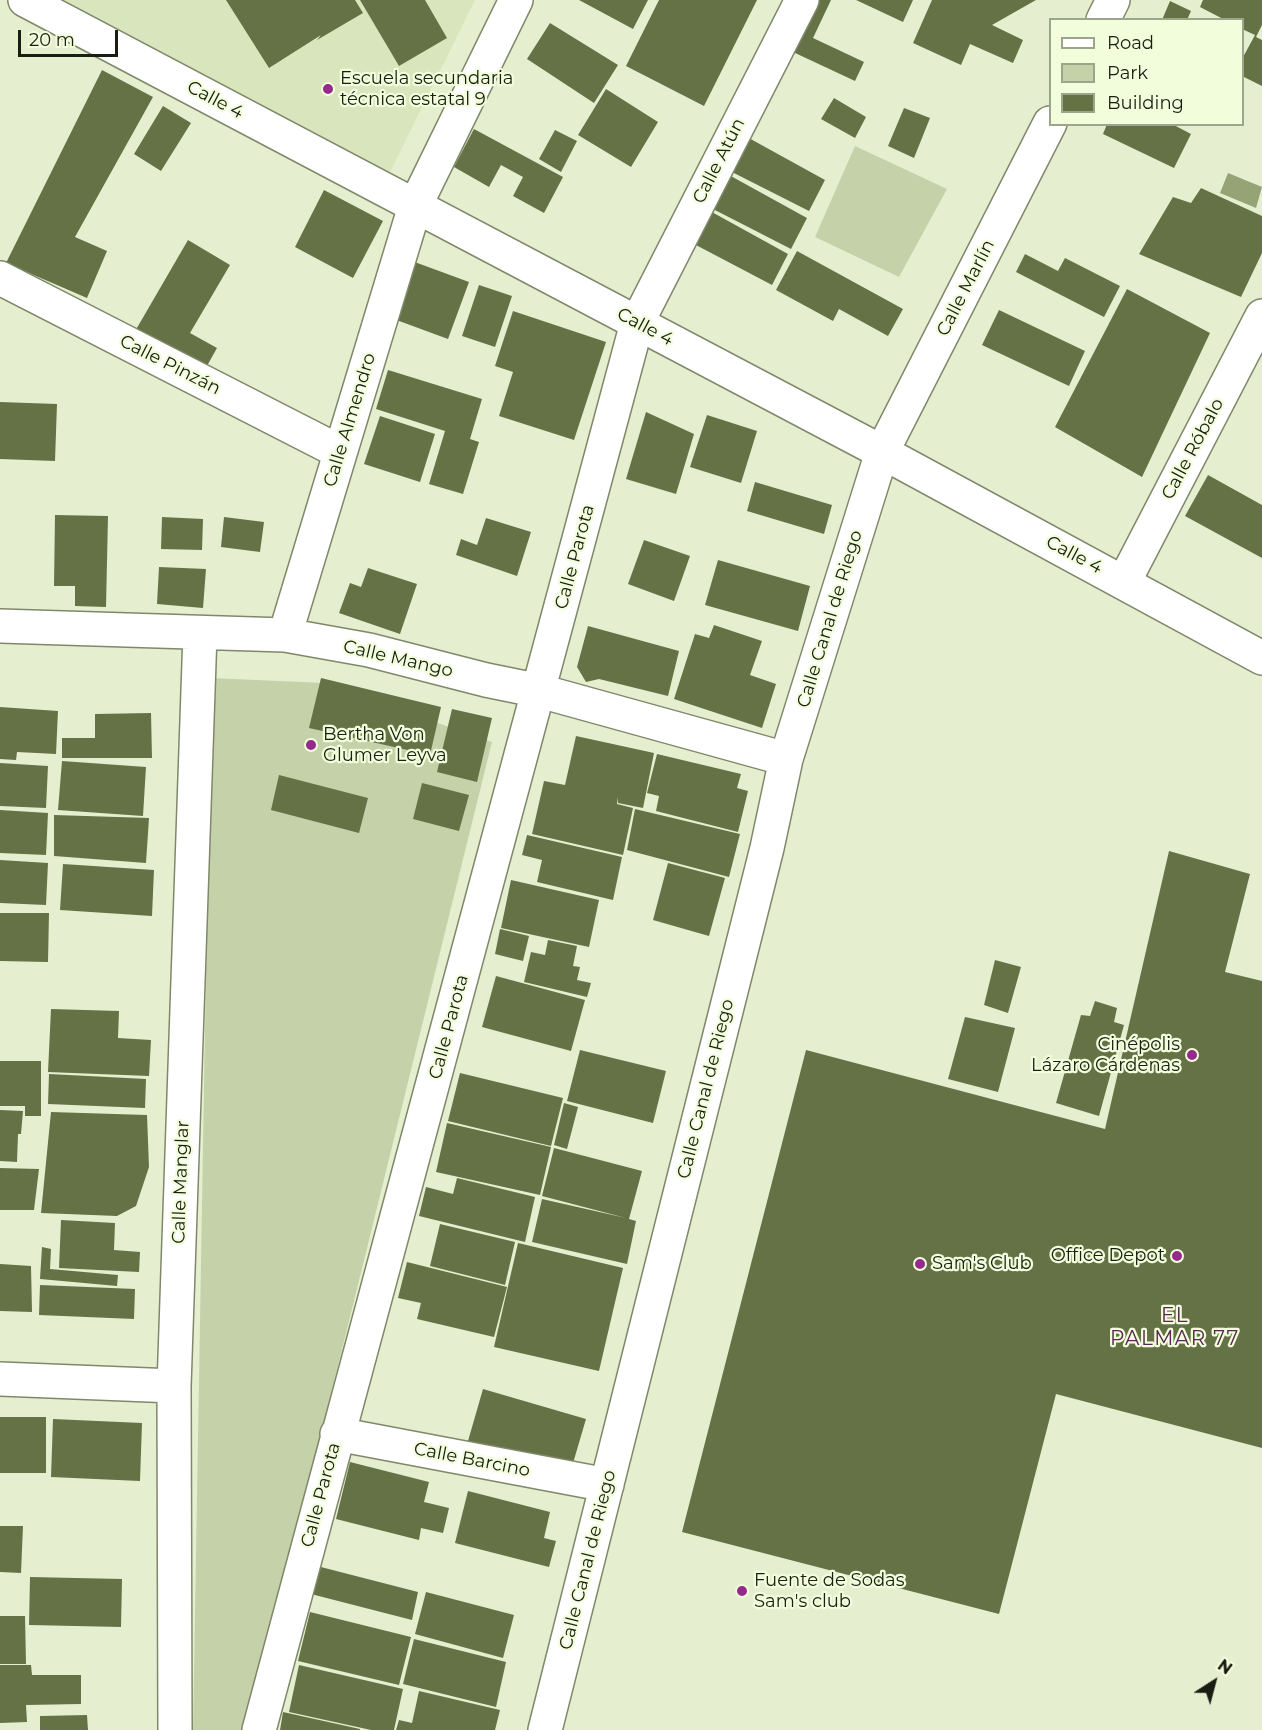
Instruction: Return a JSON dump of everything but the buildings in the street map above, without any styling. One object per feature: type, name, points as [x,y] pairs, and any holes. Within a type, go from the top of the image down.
[{"type":"street","name":"Calle 4","points":[[25,0],[882,452],[1262,658]]},
{"type":"street","name":"Calle Almendro","points":[[285,635],[415,206],[516,0]]},
{"type":"street","name":"Calle Atún","points":[[637,323],[802,0]]},
{"type":"street","points":[[1104,18],[1113,0]]},
{"type":"street","name":"Calle Marlín","points":[[882,452],[1049,125]]},
{"type":"street","name":"Calle Pinzán","points":[[0,278],[340,452]]},
{"type":"street","name":"Calle Róbalo","points":[[1124,582],[1262,316]]},
{"type":"street","name":"Calle Parota","points":[[259,1730],[337,1434],[540,691],[637,323]]},
{"type":"street","name":"Calle Canal de Riego","points":[[545,1730],[767,848],[786,759],[882,452]]},
{"type":"street","name":"Calle Mango","points":[[0,626],[285,635],[369,650],[486,680],[540,691],[786,759]]},
{"type":"street","name":"Calle Manglar","points":[[175,1730],[174,1386],[200,633]]},
{"type":"street","points":[[0,1379],[174,1386]]},
{"type":"street","name":"Calle Barcino","points":[[337,1434],[607,1485]]},
{"type":"shaded area","name":"Escuela secundaria técnica estatal 9","points":[[61,0],[475,0],[387,178]]},
{"type":"shaded area","points":[[1228,173],[1262,187],[1256,208],[1220,193]]},
{"type":"green space","points":[[855,146],[947,189],[899,277],[815,237]]},
{"type":"green space","points":[[211,678],[324,683],[492,742],[248,1730],[193,1730]]},
{"type":"place","name":"Escuela secundaria técnica estatal 9","points":[[328,89]]},
{"type":"place","name":"Bertha Von Glumer Leyva","points":[[311,745]]},
{"type":"place","name":"Cinépolis Lázaro Cárdenas","points":[[1192,1055]]},
{"type":"place","name":"Office Depot","points":[[1177,1256]]},
{"type":"place","name":"Sam's Club","points":[[920,1264]]},
{"type":"place","name":"Fuente de Sodas Sam's club","points":[[742,1591]]},
{"type":"district","name":"EL PALMAR 77","points":[[1175,1328]]}]
